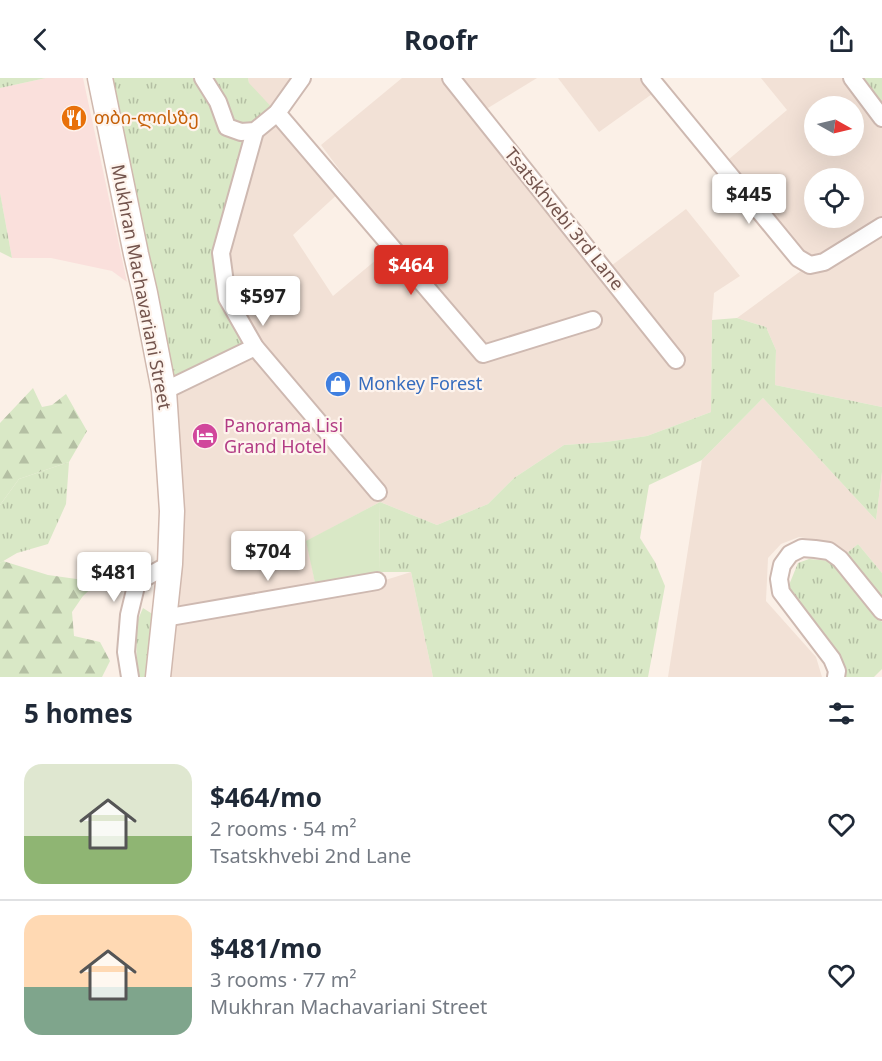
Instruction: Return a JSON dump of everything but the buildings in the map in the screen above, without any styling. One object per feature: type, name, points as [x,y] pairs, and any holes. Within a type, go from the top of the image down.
[{"type":"main road","name":"Mukhran Machavariani Street","points":[[100,78],[164,391],[172,511],[170,564],[158,677]]},
{"type":"street","points":[[203,78],[218,102],[227,127],[241,132],[255,131],[277,113],[302,78]]},
{"type":"street","name":"Tsatskhvebi 3rd Lane","points":[[451,78],[676,360]]},
{"type":"street","points":[[650,78],[798,258],[810,265],[824,261],[882,226]]},
{"type":"street","points":[[852,78],[882,118]]},
{"type":"street","points":[[277,113],[483,354],[593,320]]},
{"type":"street","points":[[255,131],[221,254],[227,298],[255,347],[378,492]]},
{"type":"street","points":[[164,391],[255,347]]},
{"type":"street","points":[[836,677],[837,671],[832,659],[781,592],[779,579],[782,566],[790,554],[802,548],[829,551],[840,559],[882,610]]},
{"type":"street","points":[[130,677],[126,652],[129,615],[137,582],[170,564]]},
{"type":"street","points":[[164,618],[377,581]]},
{"type":"shaded area","points":[[46,78],[83,78],[127,282],[112,271],[51,258],[12,258],[0,193],[0,88]]},
{"type":"shaded area","points":[[248,78],[299,78],[277,113],[340,192],[293,235],[333,296],[395,244],[321,145],[402,78],[447,78],[607,269],[686,209],[740,276],[714,293],[711,412],[647,436],[564,445],[514,478],[488,504],[437,525],[380,502],[307,541],[315,583],[167,611],[164,391],[227,298],[221,253]]},
{"type":"shaded area","points":[[449,78],[537,78],[488,108]]},
{"type":"shaded area","points":[[558,78],[650,78],[659,89],[599,132]]},
{"type":"shaded area","points":[[761,78],[852,78],[882,118],[882,407],[775,385],[776,350],[766,327],[737,318],[809,265],[722,165],[787,110]]},
{"type":"shaded area","points":[[763,398],[876,520],[882,472],[882,573],[858,544],[846,554],[829,542],[799,537],[781,544],[768,558],[766,601],[816,657],[822,677],[668,677],[702,460]]},
{"type":"shaded area","points":[[411,572],[433,677],[168,677],[173,624],[376,583]]},
{"type":"green space","points":[[0,78],[46,78],[0,88]]},
{"type":"green space","points":[[101,78],[248,78],[249,83],[277,113],[255,131],[221,253],[227,298],[255,347],[164,391]]},
{"type":"green space","points":[[852,78],[882,78],[882,118]]},
{"type":"green space","points":[[0,193],[12,258],[0,252]]},
{"type":"green space","points":[[737,318],[766,327],[776,350],[775,385],[882,407],[882,472],[876,520],[763,398],[702,460],[649,485],[640,538],[655,562],[665,586],[648,677],[433,677],[411,572],[379,572],[380,502],[437,525],[488,504],[514,478],[564,445],[647,436],[711,412],[712,320]]},
{"type":"green space","points":[[33,388],[42,407],[52,405],[66,394],[87,431],[69,462],[19,479],[0,505],[0,423]]},
{"type":"green space","points":[[69,462],[66,504],[48,544],[17,553],[0,563],[0,505],[19,479]]},
{"type":"green space","points":[[380,502],[379,572],[315,583],[306,541]]},
{"type":"green space","points":[[858,544],[882,573],[882,599],[846,554]]},
{"type":"green space","points":[[809,559],[831,561],[841,568],[882,622],[882,669],[874,677],[843,677],[845,669],[840,656],[790,595],[789,585],[798,563]]},
{"type":"green space","points":[[3,561],[48,575],[98,582],[83,596],[72,612],[74,636],[100,642],[110,661],[102,677],[0,677],[0,563]]},
{"type":"green space","points":[[143,608],[154,615],[147,677],[137,677],[136,624]]},
{"type":"place","name":"თბი-ლისზე","points":[[74,118]]},
{"type":"place","name":"Monkey Forest","points":[[338,384]]},
{"type":"place","name":"Panorama Lisi Grand Hotel","points":[[205,436]]}]
